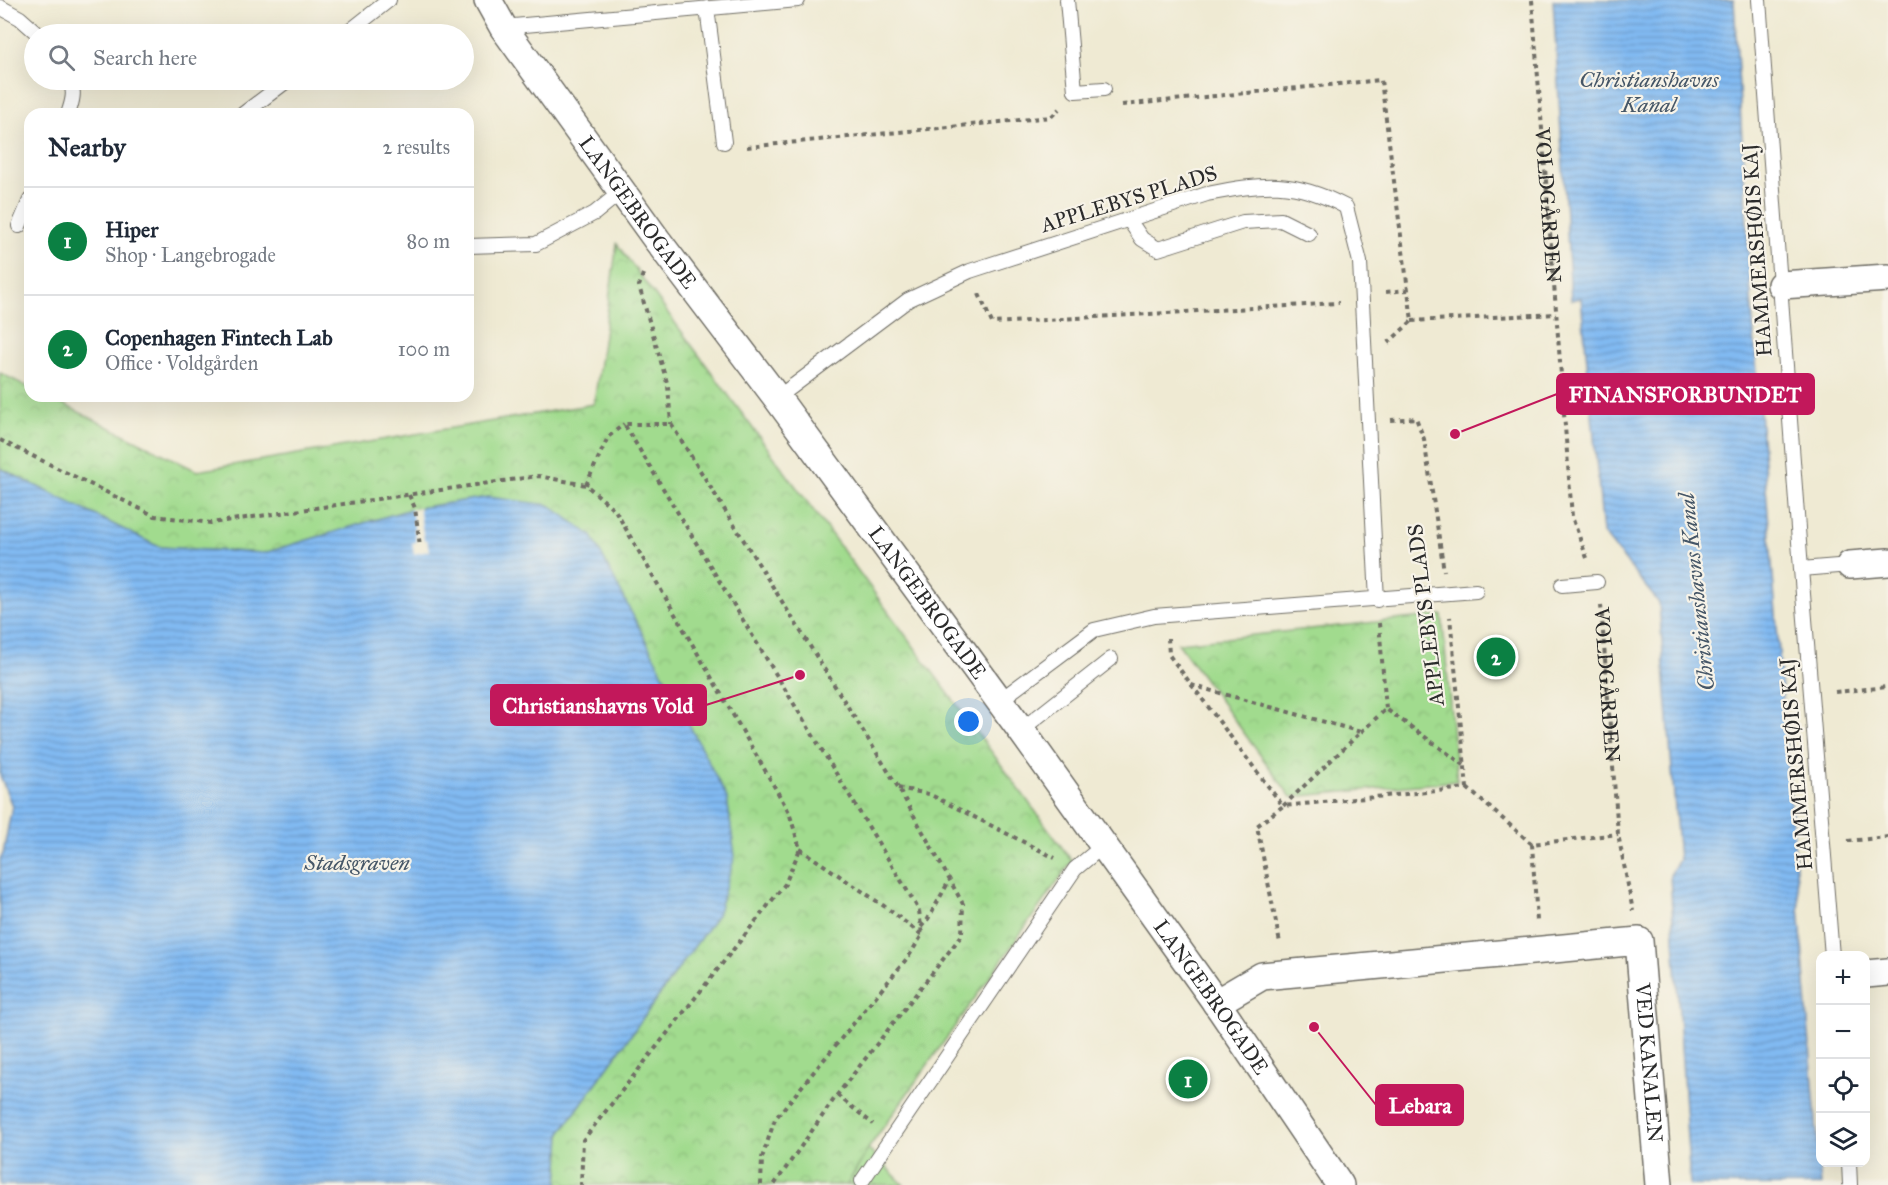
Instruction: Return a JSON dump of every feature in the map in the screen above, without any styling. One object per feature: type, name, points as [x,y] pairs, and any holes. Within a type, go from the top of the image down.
[{"type":"street","name":"LANGEBROGADE","points":[[472,0],[503,27]]},
{"type":"street","name":"LANGEBROGADE","points":[[488,0],[503,27],[657,240],[777,398],[1104,845],[1216,1003],[1340,1185]]},
{"type":"street","points":[[1781,285],[1888,278]]},
{"type":"street","points":[[1850,565],[1888,561]]},
{"type":"street","points":[[1216,1003],[1262,976],[1639,941]]},
{"type":"street","name":"VED KANALEN","points":[[1639,941],[1659,1185]]},
{"type":"street","points":[[1870,974],[1888,972]]},
{"type":"lane","points":[[359,24],[389,0]]},
{"type":"lane","points":[[503,27],[798,0]]},
{"type":"lane","points":[[1067,0],[1075,92],[1104,89]]},
{"type":"lane","name":"HAMMERSHØIS KAJ","points":[[1759,0],[1832,951]]},
{"type":"lane","points":[[0,7],[27,24]]},
{"type":"lane","points":[[707,8],[724,142]]},
{"type":"lane","points":[[70,108],[74,90]]},
{"type":"lane","points":[[251,108],[275,90]]},
{"type":"lane","name":"APPLEBYS PLADS","points":[[777,398],[908,300],[970,271],[1207,194],[1240,187],[1284,184],[1324,195],[1346,207],[1360,262],[1377,600]]},
{"type":"lane","points":[[474,246],[536,244],[595,213],[622,191]]},
{"type":"lane","points":[[19,226],[24,214]]},
{"type":"lane","points":[[1129,220],[1142,239],[1158,249],[1243,222],[1281,220],[1308,234]]},
{"type":"lane","points":[[1801,569],[1850,565]]},
{"type":"lane","points":[[1562,585],[1597,582]]},
{"type":"lane","points":[[999,701],[1094,630],[1154,616],[1476,591]]},
{"type":"lane","points":[[1021,730],[1112,659]]},
{"type":"lane","points":[[862,1181],[1075,869],[1104,845]]},
{"type":"lane","points":[[1849,1167],[1850,1185]]},
{"type":"path","name":"VOLDGÅRDEN","points":[[1532,0],[1572,517],[1597,582],[1603,619],[1618,834],[1639,941]]},
{"type":"path","points":[[1118,105],[1381,80],[1412,321]]},
{"type":"path","points":[[724,142],[740,148],[1051,117],[1075,92]]},
{"type":"path","points":[[657,240],[639,286],[668,386],[671,424],[898,788],[963,904],[962,934],[837,1095],[774,1185]]},
{"type":"path","points":[[970,271],[992,323],[1363,301],[1380,292],[1408,290]]},
{"type":"path","points":[[1384,347],[1412,321],[1556,314]]},
{"type":"path","name":"APPLEBYS PLADS","points":[[1390,410],[1391,421],[1416,418],[1424,439],[1448,594],[1467,788]]},
{"type":"path","points":[[586,485],[608,437],[624,424],[671,424]]},
{"type":"path","points":[[624,424],[919,910],[922,935],[909,956],[775,1119],[762,1158],[761,1185]]},
{"type":"path","points":[[0,440],[155,516],[212,523],[538,476],[586,485],[615,510],[789,812],[800,849],[884,906],[922,935]]},
{"type":"path","points":[[409,495],[414,508],[420,546]]},
{"type":"path","points":[[1286,973],[1257,826],[1283,806],[1386,709],[1377,600]]},
{"type":"path","points":[[1166,616],[1169,655],[1283,806]]},
{"type":"path","points":[[1191,685],[1361,732]]},
{"type":"path","points":[[1851,690],[1888,687]]},
{"type":"path","name":"APPLEBYS PLADS","points":[[1386,709],[1465,766]]},
{"type":"path","points":[[898,788],[929,794],[1075,869]]},
{"type":"path","points":[[1283,806],[1467,788],[1532,844],[1539,950]]},
{"type":"path","points":[[1532,844],[1618,834]]},
{"type":"path","points":[[1823,844],[1888,837]]},
{"type":"path","points":[[581,1185],[583,1140],[785,884],[800,849]]},
{"type":"path","points":[[921,927],[950,881]]},
{"type":"path","points":[[837,1095],[890,1138]]},
{"type":"green space","points":[[617,244],[1072,861],[868,1149],[847,1185],[558,1185],[561,1132],[717,915],[488,497],[411,509],[264,553],[159,547],[0,468],[0,373],[24,385],[24,402],[59,402],[197,471],[594,404]]},
{"type":"green space","points":[[1442,615],[1457,781],[1291,797],[1178,643]]},
{"type":"green space","points":[[868,1149],[904,1185],[847,1185]]},
{"type":"water","name":"Christianshavns Kanal","points":[[1553,0],[1734,0],[1751,297],[1816,1122],[1816,1167],[1820,1167],[1821,1185],[1690,1185],[1670,875],[1679,860],[1659,603],[1603,533],[1581,298],[1571,300]]},
{"type":"water","name":"Stadsgraven","points":[[0,468],[159,547],[264,553],[411,509],[488,497],[549,505],[592,536],[727,798],[735,856],[717,915],[561,1132],[558,1185],[0,1185],[0,859],[3,854],[12,806],[0,775]]},
{"type":"pier","points":[[419,507],[424,540],[427,540],[429,551],[414,554],[412,543],[416,542],[411,509]]},
{"type":"place","name":"FINANSFORBUNDET","points":[[1455,434]]},
{"type":"place","name":"Copenhagen Fintech Lab","points":[[1496,657]]},
{"type":"place","name":"Christianshavns Vold","points":[[800,675]]},
{"type":"place","name":"Lebara","points":[[1314,1027]]},
{"type":"place","name":"Hiper","points":[[1188,1079]]}]
